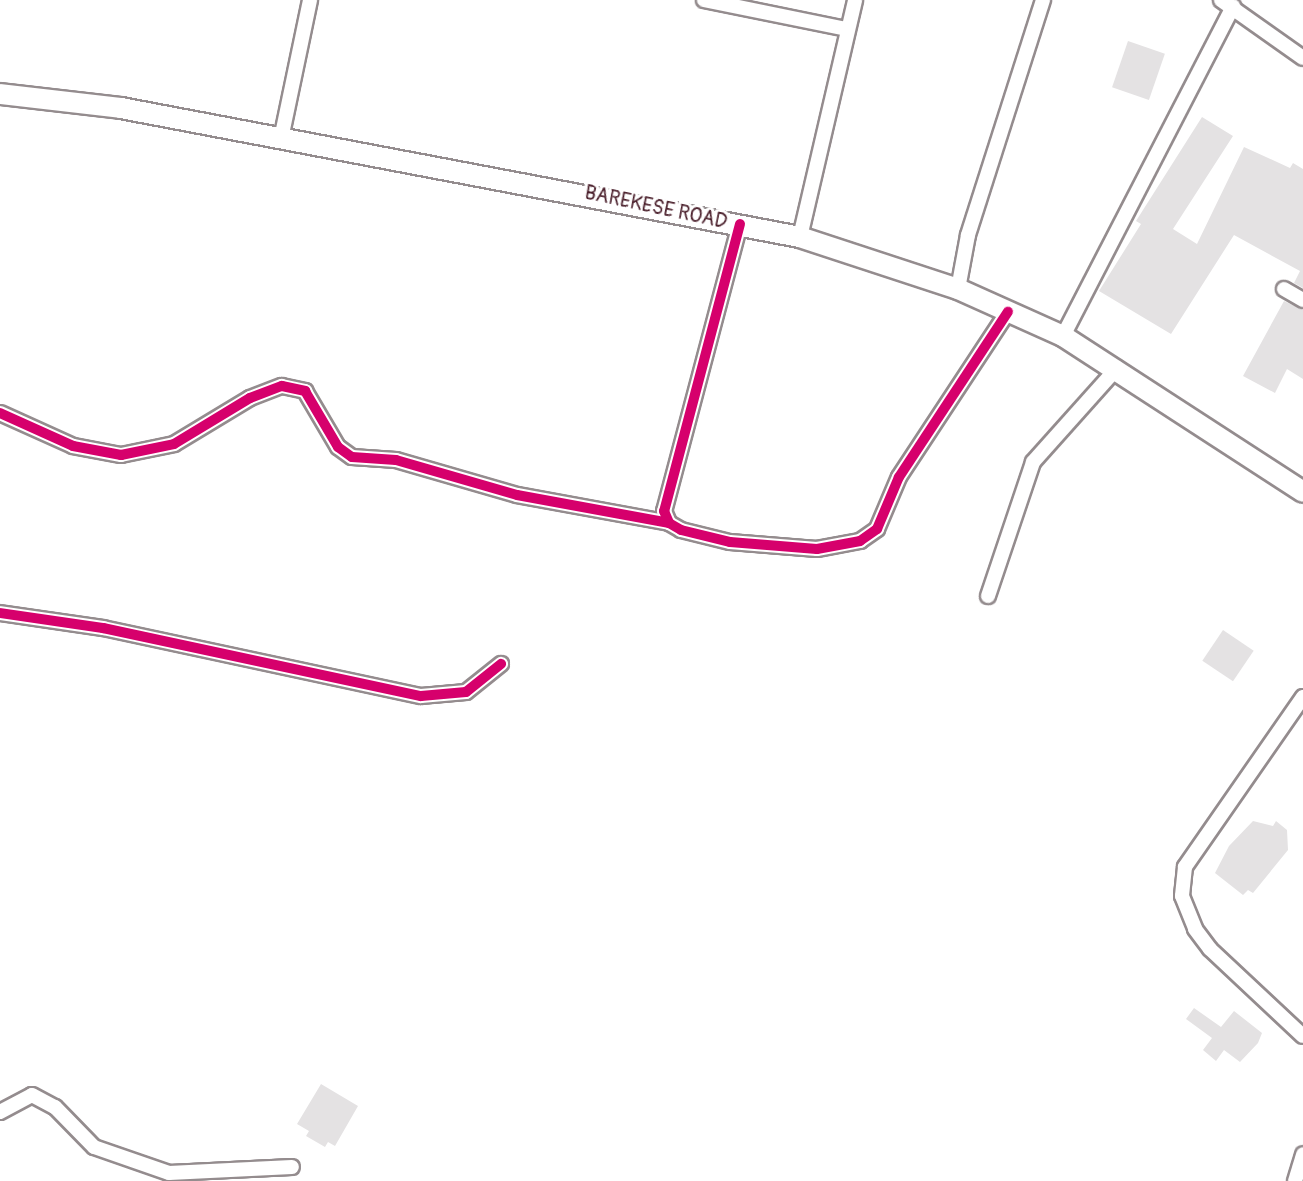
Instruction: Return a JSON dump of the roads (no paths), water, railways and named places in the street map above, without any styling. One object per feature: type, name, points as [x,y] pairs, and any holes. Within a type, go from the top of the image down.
[{"type":"main road","name":"BAREKESE ROAD","points":[[0,94],[121,108],[800,237],[958,289],[1063,336],[1117,368],[1303,492]]},
{"type":"street","points":[[281,139],[310,0]]},
{"type":"street","points":[[704,0],[847,29]]},
{"type":"street","points":[[800,237],[855,0]]},
{"type":"street","points":[[958,289],[968,235],[1043,0]]},
{"type":"street","points":[[1063,336],[1227,3],[1303,58]]},
{"type":"street","points":[[669,523],[664,511],[686,418],[740,224]]},
{"type":"street","points":[[1284,289],[1303,300]]},
{"type":"street","points":[[0,413],[73,446],[121,455],[174,444],[250,398],[282,386],[305,391],[338,447],[352,457],[396,460],[517,495],[669,523],[730,542],[817,549],[860,541],[877,529],[899,477],[1008,312]]},
{"type":"street","points":[[988,596],[1033,462],[1117,368]]},
{"type":"street","points":[[0,613],[103,628],[421,696],[466,692],[501,664]]},
{"type":"street","points":[[1303,697],[1185,867],[1182,896],[1195,929],[1210,949],[1303,1036]]},
{"type":"street","points":[[0,1112],[32,1095],[55,1107],[94,1147],[159,1176],[292,1167]]},
{"type":"street","points":[[1295,1181],[1303,1154]]}]
